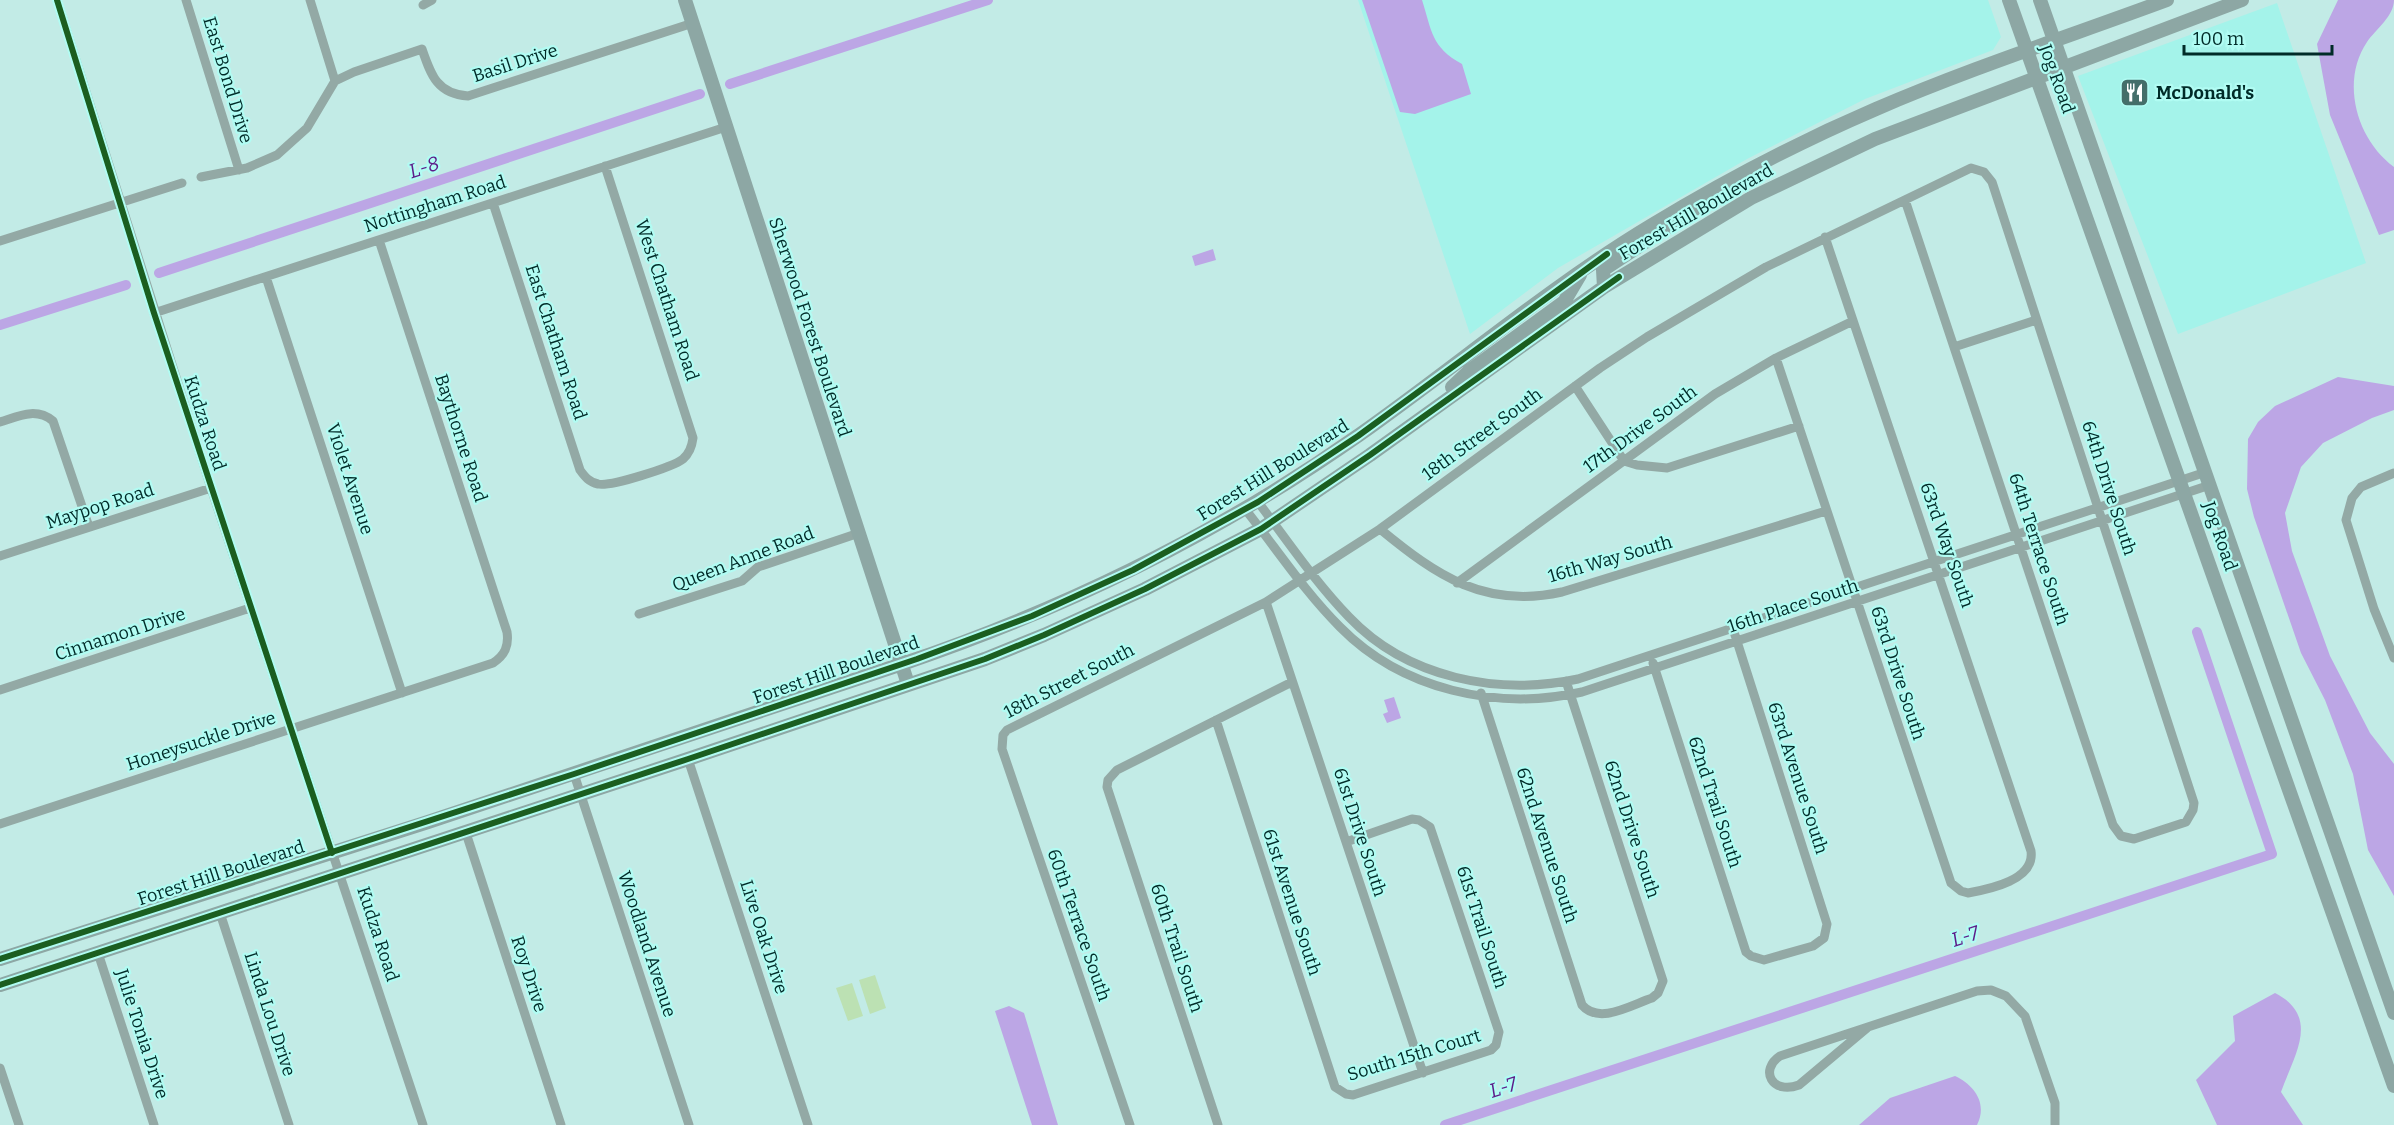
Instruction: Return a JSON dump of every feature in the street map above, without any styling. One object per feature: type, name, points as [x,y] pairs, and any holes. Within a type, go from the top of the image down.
[{"type":"main road","name":"Sherwood Forest Boulevard","points":[[685,0],[908,684]]},
{"type":"main road","name":"Jog Road","points":[[2009,0],[2184,487],[2394,1086]]},
{"type":"main road","name":"Jog Road","points":[[2040,0],[2394,1013]]},
{"type":"main road","name":"Forest Hill Boulevard","points":[[0,959],[574,774],[902,664],[973,639],[1083,594],[1258,502],[1358,436],[1583,270],[1650,226],[1738,176],[1794,146],[1875,109],[2167,0]]},
{"type":"main road","name":"Forest Hill Boulevard","points":[[0,985],[581,795],[908,684],[1044,635],[1145,589],[1261,529],[1604,287],[1750,198],[1830,159],[2037,77],[2242,0]]},
{"type":"main road","points":[[1604,287],[1603,270],[1680,220],[1738,176]]},
{"type":"main road","points":[[1441,404],[1444,396],[1468,372],[1564,302],[1583,270]]},
{"type":"street","name":"Kudza Road","points":[[57,0],[154,313],[423,1125]]},
{"type":"street","name":"East Bond Drive","points":[[186,0],[239,170]]},
{"type":"street","points":[[201,177],[262,163],[296,140],[316,115],[335,81],[310,0]]},
{"type":"street","points":[[423,5],[432,0]]},
{"type":"street","name":"Basil Drive","points":[[335,81],[354,72],[422,49],[430,73],[438,86],[451,93],[468,96],[693,23]]},
{"type":"street","name":"Nottingham Road","points":[[154,313],[726,127]]},
{"type":"street","name":"West Chatham Road","points":[[597,484],[611,484],[678,462],[689,452],[692,445],[692,431],[605,166]]},
{"type":"street","name":"18th Street South","points":[[1003,735],[1012,726],[1266,602],[1380,529],[1575,386],[1702,303],[1825,237],[1958,173],[1971,168],[1984,172]]},
{"type":"street","name":"64th Drive South","points":[[1984,172],[1992,182],[2194,803],[2190,817]]},
{"type":"street","points":[[0,241],[182,183]]},
{"type":"street","name":"64th Terrace South","points":[[1905,200],[2116,831],[2127,838],[2134,839],[2180,825],[2190,817]]},
{"type":"street","name":"East Chatham Road","points":[[493,203],[580,470],[584,476],[597,484]]},
{"type":"street","name":"63rd Way South","points":[[1825,237],[2031,851],[2031,865],[2022,875],[1975,891],[1961,891]]},
{"type":"street","name":"Baythorne Road","points":[[379,240],[507,632],[507,646]]},
{"type":"street","name":"Violet Avenue","points":[[266,277],[402,693]]},
{"type":"street","points":[[1954,347],[2036,320]]},
{"type":"street","name":"17th Drive South","points":[[1457,583],[1715,394],[1776,358],[1853,321]]},
{"type":"street","name":"63rd Drive South","points":[[1776,358],[1951,883],[1961,891]]},
{"type":"street","points":[[1575,386],[1624,461],[1667,468],[1798,426]]},
{"type":"street","points":[[0,422],[26,414],[40,413],[53,421],[90,527]]},
{"type":"street","points":[[2394,473],[2361,487],[2352,498],[2346,520],[2370,598],[2394,658]]},
{"type":"street","name":"16th Place South","points":[[1258,502],[1311,573],[1349,617],[1390,649],[1423,666],[1477,682],[1513,686],[1566,681],[2099,509],[2208,479]]},
{"type":"street","name":"16th Place South","points":[[1245,509],[1339,627],[1383,660],[1418,679],[1444,688],[1482,697],[1541,699],[1570,694],[1655,668],[2103,522],[2184,487]]},
{"type":"street","name":"Maypop Road","points":[[0,556],[211,488]]},
{"type":"street","name":"16th Way South","points":[[1380,529],[1419,561],[1457,583],[1511,596],[1555,594],[1826,511]]},
{"type":"street","name":"Queen Anne Road","points":[[639,614],[742,581],[758,567],[859,534]]},
{"type":"street","name":"61st Drive South","points":[[1266,602],[1423,1073]]},
{"type":"street","name":"Cinnamon Drive","points":[[0,690],[250,608]]},
{"type":"street","name":"63rd Avenue South","points":[[1732,628],[1827,924],[1824,938],[1813,946],[1764,960],[1751,957]]},
{"type":"street","name":"Honeysuckle Drive","points":[[0,824],[493,663],[504,653],[507,646]]},
{"type":"street","points":[[1383,660],[1390,649]]},
{"type":"street","name":"62nd Trail South","points":[[1651,655],[1743,946],[1751,957]]},
{"type":"street","name":"62nd Drive South","points":[[1566,681],[1661,974],[1661,988],[1652,998],[1606,1014],[1592,1013]]},
{"type":"street","points":[[1216,720],[1292,682]]},
{"type":"street","name":"62nd Avenue South","points":[[1477,682],[1582,1005],[1592,1013]]},
{"type":"street","name":"60th Trail South","points":[[1216,720],[1117,770],[1108,780],[1108,794],[1218,1125]]},
{"type":"street","name":"61st Avenue South","points":[[1216,720],[1332,1081],[1340,1091]]},
{"type":"street","name":"60th Terrace South","points":[[1003,735],[1002,749],[1130,1125]]},
{"type":"street","name":"Live Oak Drive","points":[[688,759],[808,1125]]},
{"type":"street","name":"Woodland Avenue","points":[[574,774],[689,1125]]},
{"type":"street","name":"61st Trail South","points":[[1346,842],[1412,819],[1425,822],[1433,833],[1499,1032],[1496,1045]]},
{"type":"street","name":"Roy Drive","points":[[466,833],[561,1125]]},
{"type":"street","name":"Linda Lou Drive","points":[[220,913],[289,1125]]},
{"type":"street","name":"Julie Tonia Drive","points":[[98,953],[154,1125]]},
{"type":"street","points":[[1867,1028],[1799,1085],[1788,1089],[1779,1088],[1773,1081],[1770,1070],[1773,1061],[1780,1056],[1977,991],[1991,990],[2006,996],[2025,1016],[2055,1103],[2055,1125]]},
{"type":"street","name":"South 15th Court","points":[[1340,1091],[1353,1095],[1485,1053],[1496,1045]]},
{"type":"street","points":[[0,1068],[19,1125]]},
{"type":"shaded area","points":[[1358,0],[1988,0],[2001,37],[1993,50],[1865,99],[1747,159],[1558,268],[1470,334]]},
{"type":"shaded area","points":[[1362,0],[1422,0],[1434,37],[1444,51],[1462,64],[1471,94],[1415,114],[1400,112]]},
{"type":"shaded area","points":[[2338,0],[2394,0],[2388,17],[2367,42],[2359,58],[2355,75],[2356,109],[2362,126],[2370,142],[2394,167],[2394,230],[2379,235],[2330,115],[2317,44]]},
{"type":"shaded area","points":[[2277,3],[2366,263],[2178,334],[2078,76]]},
{"type":"shaded area","points":[[1213,249],[1216,260],[1195,266],[1192,256]]},
{"type":"shaded area","points":[[2338,377],[2394,386],[2394,410],[2372,418],[2323,443],[2301,467],[2285,513],[2292,551],[2330,656],[2370,733],[2394,764],[2394,896],[2368,850],[2353,774],[2325,700],[2301,653],[2254,517],[2247,489],[2248,439],[2258,422],[2275,406]]},
{"type":"shaded area","points":[[1394,697],[1401,718],[1387,723],[1383,714],[1388,712],[1384,700]]},
{"type":"shaded area","points":[[2275,993],[2289,1003],[2297,1014],[2301,1026],[2297,1052],[2281,1092],[2303,1125],[2217,1125],[2196,1080],[2235,1041],[2233,1016]]},
{"type":"shaded area","points":[[1009,1006],[1024,1013],[1058,1125],[1032,1125],[995,1011]]},
{"type":"shaded area","points":[[1955,1076],[1968,1084],[1980,1102],[1980,1117],[1977,1125],[1859,1125],[1890,1098]]},
{"type":"green space","points":[[875,975],[886,1008],[870,1014],[859,980]]},
{"type":"green space","points":[[852,983],[863,1016],[848,1021],[836,988]]},
{"type":"waterway","name":"L-8","points":[[730,84],[988,0]]},
{"type":"waterway","name":"L-8","points":[[159,273],[700,94]]},
{"type":"waterway","name":"L-8","points":[[0,325],[126,285]]},
{"type":"waterway","name":"L-7","points":[[1445,1125],[2272,854],[2197,632]]},
{"type":"cycle path","points":[[57,0],[154,313],[332,853]]},
{"type":"cycle path","points":[[0,959],[574,774],[917,659],[1032,616],[1133,570],[1258,502],[1358,436],[1607,254]]},
{"type":"cycle path","points":[[0,985],[688,759],[985,659],[1044,635],[1145,589],[1261,529],[1370,455],[1619,277]]},
{"type":"place","name":"McDonald's","points":[[2135,93]]}]
